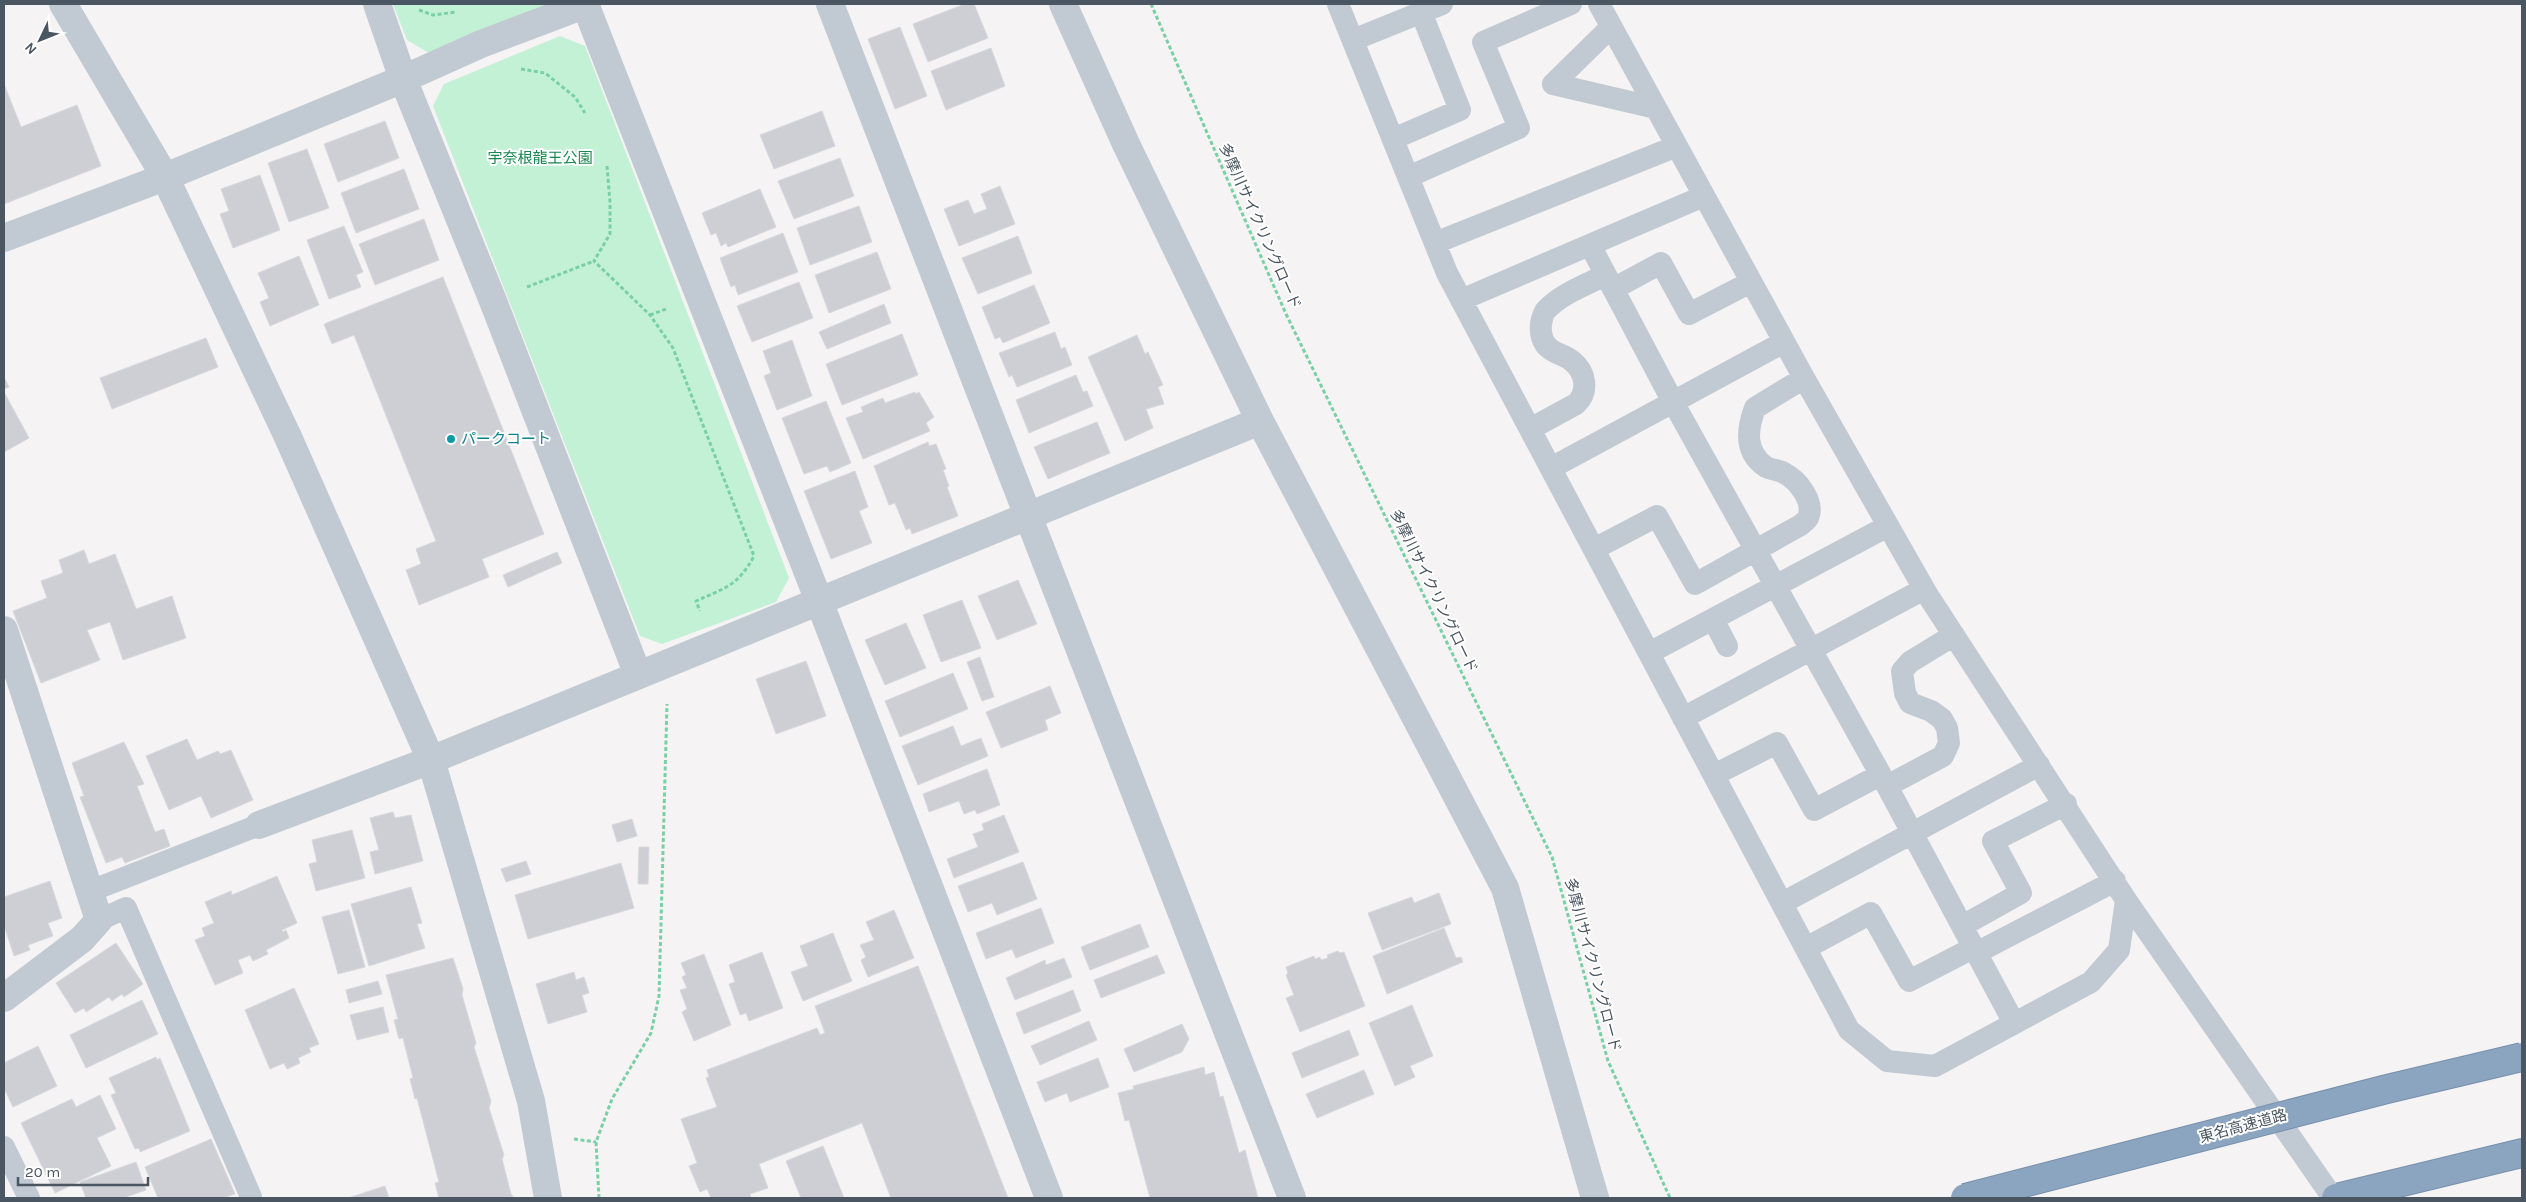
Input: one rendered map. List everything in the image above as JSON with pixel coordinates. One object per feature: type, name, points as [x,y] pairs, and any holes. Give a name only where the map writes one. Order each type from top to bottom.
[{"type":"highway","name":"東名高速道路","points":[[1965,1198],[2387,1089],[2522,1057]]},
{"type":"highway","points":[[2334,1198],[2522,1153]]},
{"type":"street","points":[[63,4],[165,177],[288,436],[431,760],[531,1101],[548,1198]]},
{"type":"street","points":[[377,4],[403,79],[493,301],[638,675]]},
{"type":"street","points":[[4,238],[165,177],[403,79],[481,44],[586,4],[1049,1198]]},
{"type":"street","points":[[830,4],[1292,1198]]},
{"type":"street","points":[[1063,4],[1126,144],[1260,422],[1505,888],[1595,1198]]},
{"type":"street","points":[[259,825],[431,760],[1260,422]]},
{"type":"street","points":[[4,630],[88,892],[99,920],[82,939],[4,998]]},
{"type":"lane","points":[[1338,4],[1435,243],[1461,300],[1849,1030],[1887,1061],[1936,1066],[2091,982],[2119,950],[2126,900]]},
{"type":"lane","points":[[1353,40],[1442,4]]},
{"type":"lane","points":[[1408,176],[1519,128],[1483,42],[1571,4]]},
{"type":"lane","points":[[1598,4],[1804,378],[1924,590],[2066,804],[2126,900],[2334,1198]]},
{"type":"lane","points":[[1393,139],[1460,110],[1421,12]]},
{"type":"lane","points":[[1611,27],[1554,84],[1656,108]]},
{"type":"lane","points":[[1435,243],[1677,146]]},
{"type":"lane","points":[[1461,300],[1704,196]]},
{"type":"lane","points":[[1590,245],[1673,402],[1883,780],[2014,1023]]},
{"type":"lane","points":[[1530,429],[1576,404],[1582,398],[1585,387],[1584,380],[1577,366],[1572,361],[1549,349],[1543,341],[1540,327],[1544,312],[1556,300],[1661,263],[1689,314],[1751,282]]},
{"type":"lane","points":[[1551,468],[1784,342]]},
{"type":"lane","points":[[1594,550],[1657,516],[1695,584],[1800,526],[1808,518],[1810,505],[1797,482],[1785,473],[1767,468],[1756,457],[1749,441],[1748,428],[1755,408],[1804,378]]},
{"type":"lane","points":[[1649,653],[1888,526]]},
{"type":"lane","points":[[1683,718],[1924,590]]},
{"type":"lane","points":[[1713,620],[1727,646]]},
{"type":"lane","points":[[1714,775],[1777,743],[1814,810],[1943,756],[1949,742],[1947,728],[1942,719],[1931,711],[1910,703],[1905,693],[1902,670],[1910,662],[1954,635]]},
{"type":"lane","points":[[1782,903],[2039,765]]},
{"type":"lane","points":[[1962,926],[2021,893],[1993,841],[2066,804]]},
{"type":"lane","points":[[88,892],[259,825]]},
{"type":"lane","points":[[1806,948],[1871,913],[1909,981],[2115,881]]},
{"type":"lane","points":[[99,920],[126,908],[251,1196]]},
{"type":"lane","points":[[4,1147],[28,1198]]},
{"type":"path","name":"多摩川サイクリングロード","points":[[1151,4],[1286,314],[1552,857],[1608,1062],[1670,1198]]},
{"type":"path","points":[[415,9],[433,15],[464,11]]},
{"type":"path","points":[[516,69],[544,73],[575,97],[586,114]]},
{"type":"path","points":[[493,301],[594,261],[610,234],[610,202],[604,157]]},
{"type":"path","points":[[594,261],[650,315],[673,348],[754,556],[745,573],[731,586],[696,601],[714,644]]},
{"type":"path","points":[[599,1198],[596,1142],[612,1099],[651,1033],[659,996],[668,663]]},
{"type":"green space","points":[[393,4],[547,4],[429,53],[407,40]]},
{"type":"green space","name":"宇奈根龍王公園","points":[[560,36],[585,46],[789,578],[776,602],[662,644],[640,636],[433,106],[444,84]]},
{"type":"building","points":[[965,4],[974,4],[988,38],[928,62],[913,24]]},
{"type":"building","points":[[900,27],[927,96],[895,109],[868,39]]},
{"type":"building","points":[[991,48],[1005,86],[946,110],[931,71]]},
{"type":"building","points":[[4,84],[21,127],[77,105],[101,166],[4,204]]},
{"type":"building","points":[[822,111],[835,146],[774,169],[760,135]]},
{"type":"building","points":[[385,121],[399,158],[338,182],[324,144]]},
{"type":"building","points":[[307,149],[329,208],[289,222],[268,163]]},
{"type":"building","points":[[840,158],[854,196],[794,219],[778,181]]},
{"type":"building","points":[[404,169],[419,209],[356,233],[341,193]]},
{"type":"building","points":[[260,175],[280,230],[233,248],[220,214],[229,211],[221,189]]},
{"type":"building","points":[[1000,186],[1015,224],[959,246],[944,209],[968,200],[974,214],[987,209],[981,194]]},
{"type":"building","points":[[760,189],[776,227],[728,247],[726,243],[721,246],[716,233],[711,235],[702,213]]},
{"type":"building","points":[[859,206],[872,242],[810,265],[797,228]]},
{"type":"building","points":[[424,219],[439,260],[375,285],[359,244]]},
{"type":"building","points":[[344,226],[363,272],[356,275],[361,287],[329,299],[307,240]]},
{"type":"building","points":[[783,233],[798,272],[738,295],[735,285],[731,287],[720,258]]},
{"type":"building","points":[[1018,236],[1032,273],[978,294],[962,258]]},
{"type":"building","points":[[877,252],[891,289],[829,313],[815,275]]},
{"type":"building","points":[[299,256],[319,305],[270,326],[260,302],[269,298],[258,273]]},
{"type":"building","name":"パークコート","points":[[443,277],[544,534],[482,559],[489,577],[419,605],[406,570],[421,564],[416,549],[436,541],[354,335],[332,344],[324,324]]},
{"type":"building","points":[[799,282],[813,318],[752,342],[737,306]]},
{"type":"building","points":[[1034,285],[1050,323],[1003,343],[1000,337],[995,339],[982,307]]},
{"type":"building","points":[[884,304],[891,323],[827,349],[819,332]]},
{"type":"building","points":[[1055,332],[1061,349],[1065,347],[1072,365],[1017,387],[1012,375],[1009,377],[999,353]]},
{"type":"building","points":[[902,334],[918,375],[842,405],[826,364]]},
{"type":"building","points":[[1137,335],[1145,354],[1148,352],[1163,385],[1158,387],[1164,404],[1146,409],[1153,428],[1125,441],[1088,357]]},
{"type":"building","points":[[206,338],[218,367],[112,409],[100,378]]},
{"type":"building","points":[[792,340],[812,396],[777,410],[764,376],[771,373],[763,351]]},
{"type":"building","points":[[1076,375],[1083,392],[1087,391],[1093,406],[1029,433],[1016,400]]},
{"type":"building","points":[[4,377],[9,387],[4,389]]},
{"type":"building","points":[[4,392],[29,438],[4,452]]},
{"type":"building","points":[[915,392],[916,394],[919,392],[934,417],[926,423],[930,431],[863,459],[846,418],[863,412],[861,407],[883,398],[885,403]]},
{"type":"building","points":[[826,401],[851,463],[830,472],[827,466],[804,474],[782,418]]},
{"type":"building","points":[[1097,422],[1110,453],[1048,479],[1034,447]]},
{"type":"building","points":[[928,442],[929,446],[936,444],[946,469],[943,470],[949,486],[947,487],[958,516],[912,534],[910,528],[906,530],[895,503],[889,505],[874,466]]},
{"type":"building","points":[[855,471],[868,507],[859,511],[872,543],[831,559],[804,491]]},
{"type":"building","points":[[84,550],[89,564],[115,554],[136,609],[172,596],[186,638],[123,660],[110,622],[87,630],[100,660],[41,683],[13,611],[47,598],[41,581],[63,573],[59,560]]},
{"type":"building","points":[[557,552],[562,563],[508,587],[503,575]]},
{"type":"building","points":[[1018,580],[1037,624],[997,640],[978,596]]},
{"type":"building","points":[[962,600],[981,648],[941,662],[923,615]]},
{"type":"building","points":[[906,623],[926,668],[885,685],[865,640]]},
{"type":"building","points":[[980,657],[994,697],[982,701],[967,662]]},
{"type":"building","points":[[806,661],[826,716],[776,734],[756,679]]},
{"type":"building","points":[[953,673],[968,709],[900,737],[885,701]]},
{"type":"building","points":[[1050,686],[1061,713],[1045,720],[1048,730],[1001,748],[986,712]]},
{"type":"building","points":[[953,726],[961,746],[981,738],[988,756],[918,785],[902,746]]},
{"type":"building","points":[[187,739],[197,760],[218,751],[220,754],[231,750],[253,800],[211,818],[201,796],[169,810],[146,756]]},
{"type":"building","points":[[124,742],[144,784],[137,786],[155,832],[164,829],[170,846],[125,863],[122,857],[106,863],[80,797],[84,796],[72,763]]},
{"type":"building","points":[[987,769],[1000,805],[977,814],[975,810],[964,814],[959,801],[929,812],[923,794]]},
{"type":"building","points":[[393,812],[395,818],[411,815],[423,861],[375,874],[370,852],[379,850],[370,818]]},
{"type":"building","points":[[1004,815],[1019,852],[954,878],[947,859],[978,847],[973,834],[984,830],[982,824]]},
{"type":"building","points":[[632,819],[637,836],[617,842],[612,825]]},
{"type":"building","points":[[352,830],[365,878],[316,891],[309,864],[317,862],[312,840]]},
{"type":"building","points":[[639,847],[649,847],[648,884],[638,884]]},
{"type":"building","points":[[526,861],[531,874],[506,882],[501,869]]},
{"type":"building","points":[[1023,862],[1037,899],[997,915],[992,903],[968,912],[958,886]]},
{"type":"building","points":[[621,863],[634,908],[528,939],[515,895]]},
{"type":"building","points":[[277,876],[297,923],[282,930],[283,932],[286,930],[289,938],[266,950],[268,954],[253,961],[250,955],[238,960],[243,973],[215,985],[195,940],[205,936],[202,928],[214,923],[205,902],[231,891],[232,895]]},
{"type":"building","points":[[50,881],[62,918],[48,923],[53,936],[28,945],[30,950],[14,956],[4,925],[4,897]]},
{"type":"building","points":[[411,887],[422,923],[417,924],[425,948],[369,966],[351,904]]},
{"type":"building","points":[[1439,893],[1451,924],[1382,950],[1368,913],[1412,897],[1414,903]]},
{"type":"building","points":[[1041,908],[1054,943],[1016,958],[1012,949],[986,959],[976,933]]},
{"type":"building","points":[[349,910],[365,967],[338,974],[322,917]]},
{"type":"building","points":[[894,910],[914,958],[868,977],[861,960],[866,957],[860,945],[874,940],[866,922]]},
{"type":"building","points":[[1140,924],[1149,947],[1090,970],[1081,947]]},
{"type":"building","points":[[1444,928],[1456,958],[1461,957],[1463,962],[1387,994],[1373,956]]},
{"type":"building","points":[[833,933],[852,981],[803,1001],[791,972],[808,966],[800,946]]},
{"type":"building","points":[[116,943],[143,984],[124,997],[122,994],[112,1001],[109,997],[86,1012],[84,1008],[75,1013],[56,983]]},
{"type":"building","points":[[1338,951],[1340,953],[1344,952],[1365,1006],[1300,1032],[1286,998],[1294,995],[1286,975],[1288,973],[1286,967],[1314,956],[1315,959],[1320,957],[1321,960],[1328,958],[1327,955]]},
{"type":"building","points":[[762,952],[783,1008],[749,1021],[746,1013],[740,1015],[729,984],[735,982],[729,965]]},
{"type":"building","points":[[704,954],[731,1025],[694,1041],[682,1012],[687,1009],[680,990],[687,988],[682,977],[686,975],[681,963]]},
{"type":"building","points":[[1157,955],[1165,973],[1101,998],[1094,980]]},
{"type":"building","points":[[453,958],[463,989],[462,995],[476,1043],[474,1047],[491,1101],[489,1108],[504,1155],[502,1159],[511,1194],[514,1198],[439,1198],[435,1183],[439,1182],[417,1098],[415,1099],[410,1079],[413,1078],[403,1038],[399,1039],[394,1020],[398,1019],[386,975]]},
{"type":"building","points":[[1064,958],[1072,977],[1015,1000],[1006,978],[1045,960],[1046,965]]},
{"type":"building","points":[[918,966],[1008,1198],[891,1198],[862,1123],[759,1164],[768,1188],[750,1194],[751,1198],[711,1198],[707,1189],[700,1192],[689,1166],[697,1163],[681,1119],[717,1107],[706,1078],[709,1077],[707,1070],[817,1028],[820,1035],[825,1033],[815,1006]]},
{"type":"building","points":[[574,972],[576,980],[584,977],[589,993],[582,995],[587,1012],[548,1024],[536,984]]},
{"type":"building","points":[[378,981],[382,994],[349,1003],[346,990]]},
{"type":"building","points":[[294,988],[319,1044],[309,1048],[311,1052],[298,1058],[300,1063],[287,1069],[284,1063],[270,1069],[245,1010]]},
{"type":"building","points":[[1073,990],[1081,1011],[1024,1034],[1016,1013]]},
{"type":"building","points":[[142,1000],[158,1034],[86,1068],[70,1035]]},
{"type":"building","points":[[1412,1005],[1433,1056],[1410,1066],[1415,1077],[1395,1086],[1369,1023]]},
{"type":"building","points":[[383,1007],[389,1032],[357,1040],[350,1015]]},
{"type":"building","points":[[1089,1021],[1097,1040],[1040,1065],[1031,1046]]},
{"type":"building","points":[[1182,1024],[1189,1039],[1182,1052],[1134,1072],[1124,1049]]},
{"type":"building","points":[[1349,1030],[1359,1055],[1302,1078],[1292,1053]]},
{"type":"building","points":[[38,1046],[57,1086],[13,1107],[4,1088],[4,1063]]},
{"type":"building","points":[[156,1057],[157,1060],[160,1058],[190,1131],[140,1152],[139,1148],[135,1149],[111,1095],[116,1093],[109,1078]]},
{"type":"building","points":[[1098,1058],[1109,1087],[1070,1102],[1067,1093],[1045,1102],[1037,1082]]},
{"type":"building","points":[[1204,1067],[1205,1075],[1214,1072],[1220,1097],[1223,1096],[1239,1153],[1245,1150],[1258,1198],[1150,1198],[1129,1120],[1125,1121],[1118,1093],[1134,1089],[1133,1086]]},
{"type":"building","points":[[1364,1070],[1374,1094],[1317,1118],[1306,1094]]},
{"type":"building","points":[[100,1095],[116,1129],[97,1138],[111,1166],[55,1193],[21,1123],[72,1099],[76,1107]]},
{"type":"building","points":[[211,1139],[235,1194],[223,1198],[158,1198],[145,1167]]},
{"type":"building","points":[[823,1146],[844,1198],[801,1198],[786,1161]]},
{"type":"building","points":[[136,1162],[146,1190],[123,1198],[86,1198],[80,1182]]},
{"type":"building","points":[[385,1186],[389,1198],[348,1198]]},
{"type":"place","name":"パークコート","points":[[451,439]]}]
